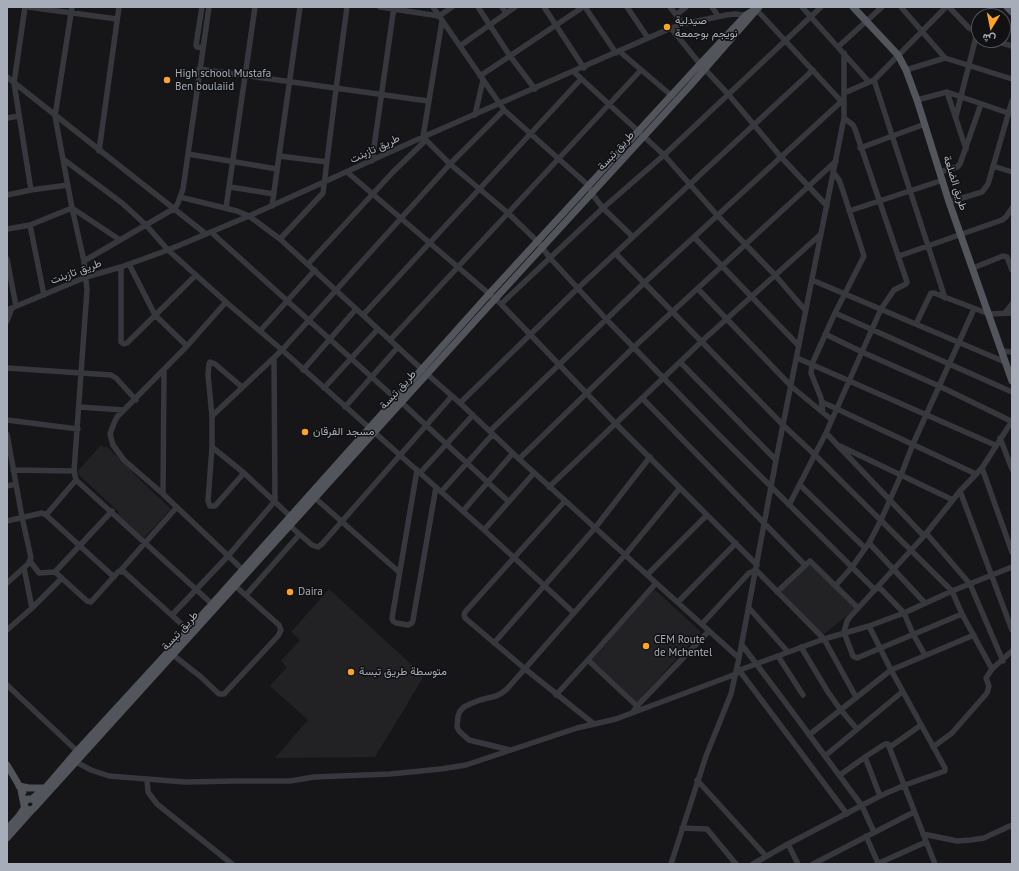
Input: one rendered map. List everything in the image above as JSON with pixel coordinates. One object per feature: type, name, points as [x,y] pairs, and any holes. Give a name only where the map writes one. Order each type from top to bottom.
[{"type":"main road","name":"طريق الضلعة","points":[[853,7],[898,55],[906,70],[925,124],[949,202],[1012,381]]},
{"type":"main road","points":[[1007,7],[1012,12]]},
{"type":"main road","name":"طريق تبسة","points":[[540,245],[589,186],[642,133],[757,8]]},
{"type":"main road","name":"طريق تبسة","points":[[7,838],[30,804],[76,762],[90,742],[188,630],[212,604],[234,584],[242,570],[290,516],[399,401],[540,245],[592,194],[672,96],[703,67]]},
{"type":"main road","name":"طريق تبسة","points":[[117,712],[173,655],[234,584],[290,526],[371,430]]},
{"type":"main road","name":"طريق تبسة","points":[[7,829],[77,751],[90,742]]},
{"type":"main road","points":[[7,765],[30,804]]},
{"type":"main road","points":[[20,788],[45,788]]},
{"type":"street","points":[[25,7],[14,83],[31,190]]},
{"type":"street","points":[[28,7],[71,10],[117,19]]},
{"type":"street","points":[[99,151],[119,7]]},
{"type":"street","points":[[202,7],[196,45],[197,47],[202,48]]},
{"type":"street","points":[[84,261],[175,208],[180,197],[188,154],[209,7]]},
{"type":"street","points":[[226,208],[256,7]]},
{"type":"street","points":[[272,206],[300,7]]},
{"type":"street","points":[[280,239],[323,192],[347,7]]},
{"type":"street","points":[[380,7],[394,8],[440,18]]},
{"type":"street","points":[[433,7],[504,110],[589,186],[592,194],[603,208],[634,237]]},
{"type":"street","points":[[308,264],[424,138],[440,18],[452,7]]},
{"type":"street","points":[[478,7],[510,56],[534,89]]},
{"type":"street","points":[[502,7],[506,13]]},
{"type":"street","points":[[460,46],[515,7]]},
{"type":"street","points":[[544,7],[584,68]]},
{"type":"street","points":[[475,115],[482,78],[510,56],[584,7],[618,52],[672,96]]},
{"type":"street","points":[[627,7],[648,38]]},
{"type":"street","points":[[670,7],[683,24]]},
{"type":"street","points":[[676,15],[686,7]]},
{"type":"street","points":[[712,7],[718,16]]},
{"type":"street","points":[[802,7],[872,81],[911,191],[945,298]]},
{"type":"street","points":[[501,304],[603,208],[664,155],[821,7]]},
{"type":"street","points":[[839,46],[882,7]]},
{"type":"street","points":[[901,7],[945,58],[1012,78]]},
{"type":"street","points":[[441,492],[468,463],[492,432],[558,364],[781,157],[843,97],[872,81],[948,7],[971,29]]},
{"type":"street","points":[[372,161],[394,8]]},
{"type":"street","points":[[757,8],[813,70],[843,97]]},
{"type":"street","points":[[71,10],[55,116],[86,277],[87,299],[74,471],[76,480],[112,511],[212,604]]},
{"type":"street","name":"طريق تازبنت","points":[[12,308],[86,277],[121,267],[209,233],[584,68],[671,28],[718,16],[736,14],[749,16]]},
{"type":"street","points":[[671,28],[781,157],[827,206]]},
{"type":"street","points":[[956,116],[973,48]]},
{"type":"street","points":[[671,864],[698,780],[728,702],[737,672],[776,460],[792,387],[805,310],[844,118],[844,53]]},
{"type":"street","points":[[906,70],[945,58]]},
{"type":"street","points":[[199,69],[428,101]]},
{"type":"street","points":[[390,340],[640,70]]},
{"type":"street","points":[[460,403],[578,288],[813,70]]},
{"type":"street","points":[[574,72],[642,133],[664,155],[717,215],[775,275],[805,310]]},
{"type":"street","points":[[7,78],[99,151],[209,233],[287,300],[508,501]]},
{"type":"street","points":[[363,315],[581,79]]},
{"type":"street","points":[[947,92],[966,149]]},
{"type":"street","points":[[917,100],[947,92],[1008,114]]},
{"type":"street","points":[[949,202],[982,192],[988,184],[1012,101]]},
{"type":"street","points":[[940,172],[959,166],[981,104]]},
{"type":"street","points":[[212,416],[282,350],[450,164],[504,110]]},
{"type":"street","points":[[7,118],[19,116]]},
{"type":"street","points":[[789,504],[826,433],[881,309],[894,290],[908,282],[853,125],[844,118]]},
{"type":"street","points":[[860,148],[925,124]]},
{"type":"street","points":[[424,138],[450,164],[508,214],[540,245],[606,319],[771,488],[852,567],[904,613],[913,634],[925,655]]},
{"type":"street","points":[[188,154],[277,169]]},
{"type":"street","points":[[279,156],[327,162]]},
{"type":"street","points":[[63,159],[122,203],[146,225],[168,250],[419,471],[515,557],[574,613]]},
{"type":"street","points":[[519,459],[634,347],[836,161]]},
{"type":"street","points":[[993,166],[1012,172]]},
{"type":"street","points":[[347,172],[501,304],[615,423],[736,543],[777,592],[824,639],[856,696]]},
{"type":"street","points":[[823,413],[822,402],[811,373],[812,364],[835,313],[864,256],[839,180],[833,172]]},
{"type":"street","points":[[849,211],[943,180]]},
{"type":"street","points":[[7,195],[68,185]]},
{"type":"street","points":[[230,187],[274,194]]},
{"type":"street","points":[[180,197],[226,208],[249,216],[280,239],[492,432],[534,473],[739,658]]},
{"type":"street","points":[[7,230],[30,225],[72,208]]},
{"type":"street","points":[[72,208],[120,240]]},
{"type":"street","points":[[899,256],[1002,220],[1012,208]]},
{"type":"street","points":[[30,225],[44,295]]},
{"type":"street","points":[[549,486],[700,342],[821,234]]},
{"type":"street","points":[[694,237],[799,346]]},
{"type":"street","points":[[616,254],[700,342],[952,591],[962,614],[992,669]]},
{"type":"street","points":[[973,268],[1003,256],[1007,257],[1012,270]]},
{"type":"street","points":[[7,259],[12,308],[7,321]]},
{"type":"street","points":[[129,264],[155,315],[187,346]]},
{"type":"street","points":[[121,267],[122,343],[127,343],[196,275]]},
{"type":"street","points":[[260,331],[315,270]]},
{"type":"street","points":[[812,280],[1005,362]]},
{"type":"street","points":[[698,289],[792,387],[832,420]]},
{"type":"street","points":[[916,324],[931,293],[989,314],[1012,313]]},
{"type":"street","points":[[226,302],[187,346],[136,400],[124,410],[114,423],[110,434],[113,445],[124,460],[163,494],[242,570]]},
{"type":"street","points":[[1005,313],[1012,304]]},
{"type":"street","points":[[303,370],[356,309]]},
{"type":"street","points":[[836,585],[866,548],[890,502],[913,444],[974,309]]},
{"type":"street","points":[[835,313],[1012,392]]},
{"type":"street","points":[[324,388],[378,329]]},
{"type":"street","points":[[825,334],[1012,421],[995,445],[982,468],[960,491],[925,535],[847,621],[844,632],[855,658],[962,614]]},
{"type":"street","points":[[345,407],[398,347]]},
{"type":"street","points":[[1002,351],[1012,352]]},
{"type":"street","points":[[172,616],[228,556],[275,501],[274,358]]},
{"type":"street","points":[[797,358],[995,445]]},
{"type":"street","points":[[242,387],[215,364],[210,362],[208,368],[212,416],[212,447],[208,501],[210,506],[215,506],[244,473]]},
{"type":"street","points":[[680,362],[776,460]]},
{"type":"street","points":[[7,368],[106,374],[113,376],[136,400]]},
{"type":"street","points":[[163,494],[164,370]]},
{"type":"street","points":[[290,526],[312,545],[318,546],[322,544],[401,456],[452,396]]},
{"type":"street","points":[[642,398],[805,565]]},
{"type":"street","points":[[822,402],[976,474]]},
{"type":"street","points":[[80,407],[124,410]]},
{"type":"street","points":[[436,487],[414,620],[412,623],[408,624],[396,623],[392,618],[399,572],[419,471],[473,415]]},
{"type":"street","points":[[7,420],[78,429]]},
{"type":"street","points":[[826,433],[890,502],[925,535],[970,584],[1003,661]]},
{"type":"street","points":[[7,434],[9,452],[14,470],[31,558],[24,568],[7,583]]},
{"type":"street","points":[[1000,438],[1012,470]]},
{"type":"street","points":[[835,444],[953,500]]},
{"type":"street","points":[[212,447],[244,473],[290,516]]},
{"type":"street","points":[[463,511],[513,453]]},
{"type":"street","points":[[494,643],[595,528],[650,457]]},
{"type":"street","points":[[982,468],[1012,552]]},
{"type":"street","points":[[14,470],[74,471]]},
{"type":"street","points":[[484,530],[534,473]]},
{"type":"street","points":[[46,514],[76,480]]},
{"type":"street","points":[[7,486],[16,484]]},
{"type":"street","points":[[800,485],[866,548]]},
{"type":"street","points":[[511,750],[469,740],[459,731],[457,727],[458,716],[464,707],[502,693],[625,555],[680,488]]},
{"type":"street","points":[[960,491],[1012,630]]},
{"type":"street","points":[[315,498],[399,572]]},
{"type":"street","points":[[565,501],[465,612],[464,615],[465,618],[556,695],[594,724]]},
{"type":"street","points":[[30,561],[38,572],[55,572],[87,601],[91,602],[177,508]]},
{"type":"street","points":[[55,572],[112,511]]},
{"type":"street","points":[[7,520],[42,513],[46,514],[114,577]]},
{"type":"street","points":[[647,575],[708,515]]},
{"type":"street","points":[[246,595],[299,535]]},
{"type":"street","points":[[678,602],[736,543]]},
{"type":"street","points":[[869,543],[925,603]]},
{"type":"street","points":[[777,592],[810,561],[858,608]]},
{"type":"street","points":[[702,624],[749,573],[757,567]]},
{"type":"street","points":[[76,762],[100,774],[147,780],[184,782],[244,780],[290,781],[314,777],[425,771],[466,765],[577,728],[616,719],[737,672],[756,663],[844,632],[869,626],[904,613],[952,591],[1012,567]]},
{"type":"street","points":[[24,568],[32,608]]},
{"type":"street","points":[[120,571],[126,573],[188,630]]},
{"type":"street","points":[[7,630],[62,578]]},
{"type":"street","points":[[556,695],[656,583]]},
{"type":"street","points":[[173,655],[201,677],[219,694],[224,694],[227,693],[278,636],[281,630],[278,623],[234,584]]},
{"type":"street","points":[[749,608],[788,652]]},
{"type":"street","points":[[753,864],[880,796],[905,785],[945,771],[945,768],[902,692],[869,626]]},
{"type":"street","points":[[633,712],[709,631]]},
{"type":"street","points":[[809,735],[856,696],[891,670],[974,635]]},
{"type":"street","points":[[742,645],[862,806],[874,832]]},
{"type":"street","points":[[801,647],[840,709],[857,729]]},
{"type":"street","points":[[933,747],[952,733],[987,693],[989,686],[986,678],[992,669],[1003,661],[1012,651]]},
{"type":"street","points":[[778,656],[803,695]]},
{"type":"street","points":[[588,660],[637,706]]},
{"type":"street","points":[[737,672],[846,814]]},
{"type":"street","points":[[7,684],[77,751]]},
{"type":"street","points":[[825,756],[902,692]]},
{"type":"street","points":[[890,747],[921,725]]},
{"type":"street","points":[[840,775],[885,744],[888,744],[935,864]]},
{"type":"street","points":[[865,757],[880,796]]},
{"type":"street","points":[[147,780],[148,792],[157,804],[232,864]]},
{"type":"street","points":[[698,780],[766,856]]},
{"type":"street","points":[[813,864],[914,812]]},
{"type":"street","points":[[923,834],[957,840],[971,840],[984,838],[1012,825]]},
{"type":"street","points":[[682,828],[705,828],[709,830],[736,864]]},
{"type":"street","points":[[866,836],[878,864],[926,842]]},
{"type":"street","points":[[788,844],[798,864]]},
{"type":"shaded area","points":[[101,445],[104,448],[106,446],[171,509],[144,538],[118,515],[119,512],[77,472]]},
{"type":"shaded area","points":[[810,564],[855,609],[823,635],[781,591]]},
{"type":"shaded area","name":"متوسطة طريق تبسة","points":[[329,589],[424,676],[375,757],[275,758],[308,720],[270,686],[287,667],[281,661],[300,640],[291,632]]},
{"type":"shaded area","name":"CEM Route de Mchentel","points":[[654,589],[701,632],[637,702],[592,660]]},
{"type":"place","name":"صيدلية نويجم بوجمعة","points":[[667,27]]},
{"type":"place","name":"High school Mustafa Ben boulaiid","points":[[167,80]]},
{"type":"place","name":"مسجد الفرقان","points":[[305,432]]},
{"type":"place","name":"Daira","points":[[290,592]]},
{"type":"place","name":"CEM Route de Mchentel","points":[[646,646]]},
{"type":"place","name":"متوسطة طريق تبسة","points":[[351,672]]}]
